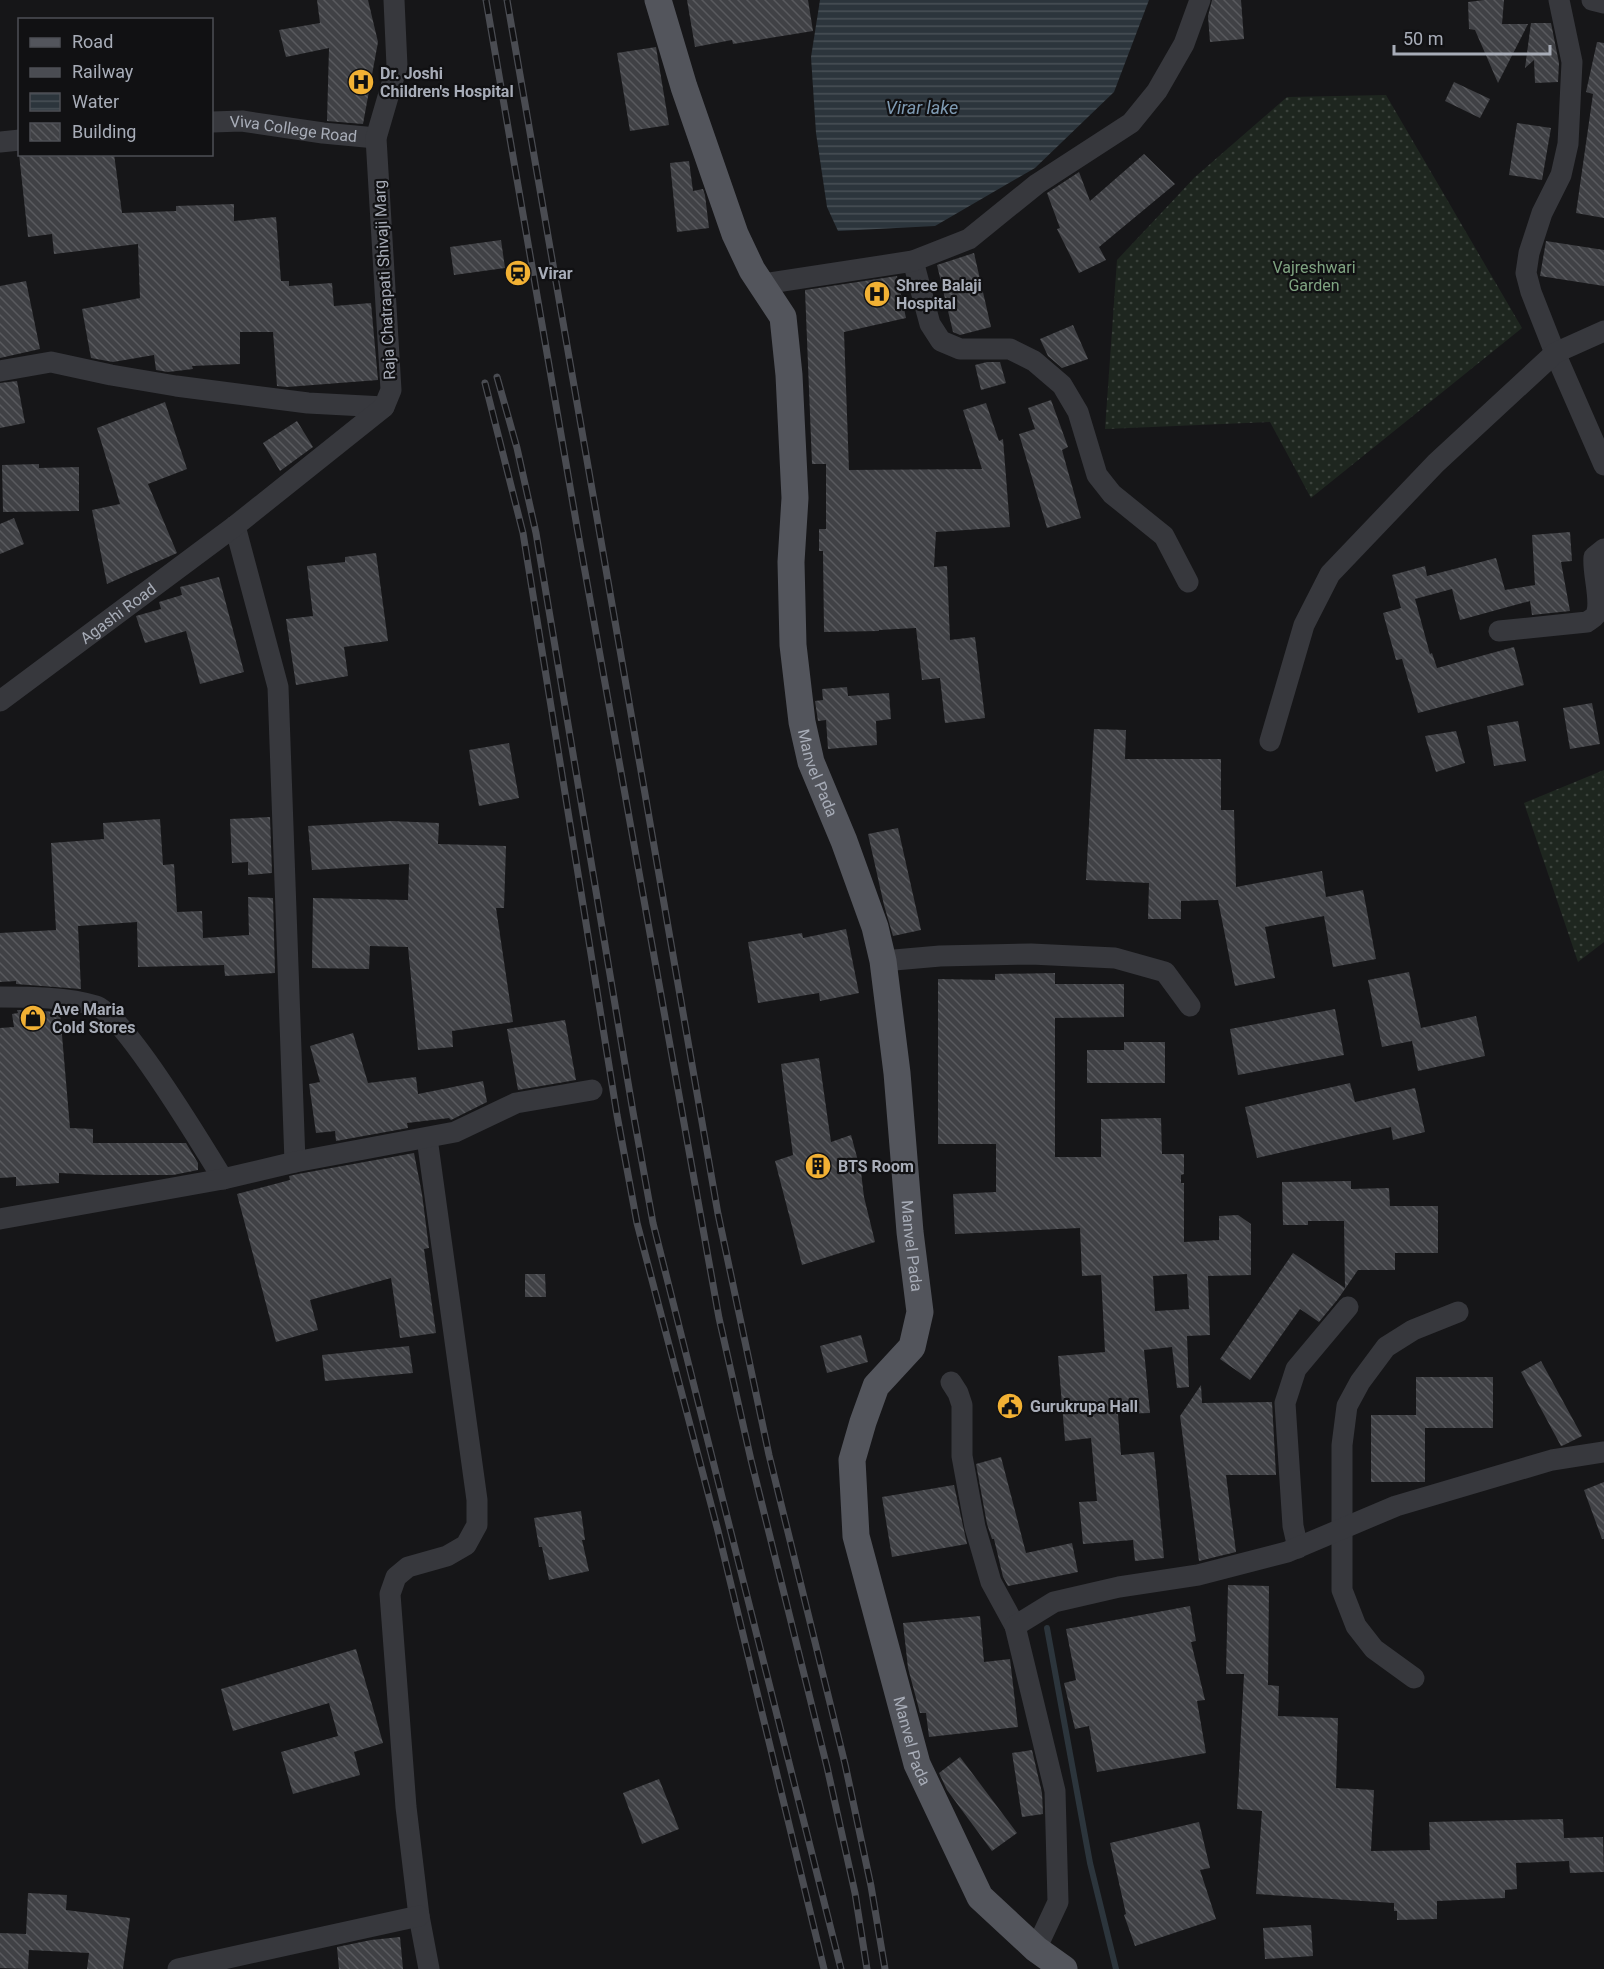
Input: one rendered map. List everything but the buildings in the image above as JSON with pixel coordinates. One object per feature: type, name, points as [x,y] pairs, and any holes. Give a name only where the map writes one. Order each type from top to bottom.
[{"type":"main road","points":[[658,0],[684,87],[735,234],[752,270],[762,284]]},
{"type":"main road","name":"Manvel Pada","points":[[762,284],[783,317],[789,375],[795,498],[791,562],[793,645],[802,722],[811,762],[844,841],[875,927],[883,961],[897,1073],[909,1222],[920,1312],[912,1347],[876,1386],[852,1460],[856,1536],[917,1764],[980,1897],[1036,1948],[1064,1969]]},
{"type":"street","name":"Raja Chatrapati Shivaji Marg","points":[[384,407],[391,390],[376,138],[397,66],[394,0]]},
{"type":"street","points":[[762,284],[913,261],[969,239],[1037,184],[1131,123],[1157,91],[1184,44],[1200,0]]},
{"type":"street","points":[[1559,0],[1572,62],[1568,144],[1561,175],[1542,213],[1529,253],[1527,273],[1531,292],[1604,465]]},
{"type":"street","points":[[1592,0],[1604,3]]},
{"type":"street","name":"Viva College Road","points":[[213,122],[242,121],[376,138]]},
{"type":"street","points":[[0,142],[18,140]]},
{"type":"street","points":[[913,261],[930,324],[940,340],[960,349],[1010,349],[1035,361],[1062,385],[1078,412],[1096,475],[1112,494],[1164,536],[1188,582]]},
{"type":"street","points":[[1270,741],[1304,625],[1330,574],[1436,463],[1559,361],[1604,331]]},
{"type":"street","points":[[0,371],[51,362],[176,386],[308,403],[384,407]]},
{"type":"street","points":[[295,1162],[278,687],[235,526],[384,407]]},
{"type":"street","name":"Agashi Road","points":[[0,701],[235,526]]},
{"type":"street","points":[[1499,631],[1587,622],[1595,616],[1598,603],[1593,568],[1594,557],[1604,549]]},
{"type":"street","points":[[883,961],[940,956],[1031,954],[1115,958],[1165,972],[1190,1006]]},
{"type":"street","points":[[0,997],[39,997],[98,1006],[128,1035],[200,1140],[223,1179]]},
{"type":"street","points":[[0,1219],[223,1179],[295,1162],[455,1132],[516,1103],[592,1090]]},
{"type":"street","points":[[427,1138],[477,1500],[477,1525],[466,1545],[447,1556],[408,1567],[396,1577],[390,1594],[405,1795],[419,1916],[429,1969]]},
{"type":"street","points":[[1298,1548],[1293,1526],[1285,1403],[1296,1369],[1348,1307]]},
{"type":"street","points":[[1414,1678],[1374,1649],[1356,1626],[1342,1590],[1342,1445],[1347,1406],[1360,1382],[1386,1347],[1413,1330],[1458,1312]]},
{"type":"street","points":[[951,1382],[962,1405],[962,1456],[975,1527],[991,1581],[1015,1626],[1055,1791],[1058,1902],[1036,1948]]},
{"type":"street","points":[[1015,1626],[1054,1602],[1119,1587],[1198,1575],[1298,1548],[1406,1503],[1552,1460],[1604,1452]]},
{"type":"street","points":[[178,1969],[419,1916]]},
{"type":"green space","name":"Vajreshwari Garden","points":[[1386,95],[1522,328],[1311,498],[1270,422],[1105,429],[1117,260],[1195,177],[1287,97]]},
{"type":"green space","points":[[1604,770],[1604,942],[1578,962],[1524,803]]},
{"type":"water","name":"Virar lake","points":[[820,0],[1149,0],[1114,92],[1035,168],[935,226],[838,231],[827,207],[816,133],[811,57]]},
{"type":"waterway","points":[[1047,1628],[1090,1863],[1116,1969]]},
{"type":"railway","points":[[486,0],[577,527],[719,1318],[751,1460],[827,1767],[855,1893],[867,1969]]},
{"type":"railway","points":[[507,0],[718,1214],[769,1455],[845,1764],[871,1886],[885,1969]]},
{"type":"railway","points":[[497,377],[517,448],[536,533],[653,1223],[841,1969]]},
{"type":"railway","points":[[485,383],[523,533],[617,1115],[637,1223],[718,1531],[824,1969]]},
{"type":"place","name":"Dr. Joshi Children's Hospital","points":[[361,82]]},
{"type":"place","name":"Virar","points":[[518,273]]},
{"type":"place","name":"Shree Balaji Hospital","points":[[877,294]]},
{"type":"place","name":"Ave Maria Cold Stores","points":[[33,1018]]},
{"type":"place","name":"BTS Room","points":[[818,1166]]},
{"type":"place","name":"Gurukrupa Hall","points":[[1010,1406]]}]
